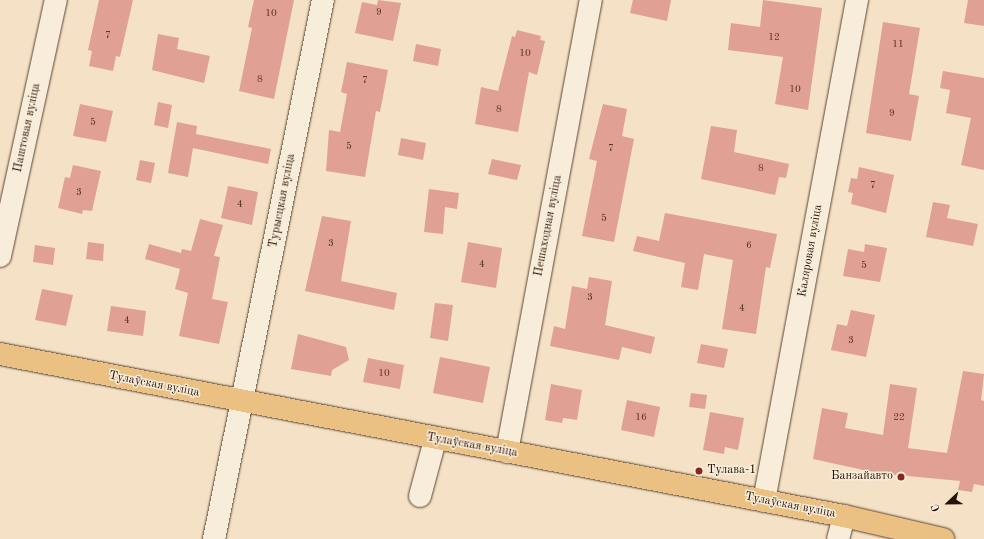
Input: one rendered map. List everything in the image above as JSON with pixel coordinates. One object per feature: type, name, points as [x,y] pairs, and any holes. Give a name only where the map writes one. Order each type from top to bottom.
[{"type":"main road","name":"Тулаўская вуліца","points":[[0,354],[436,440],[507,452],[844,516],[894,532],[943,539]]},
{"type":"street","name":"Паштовая вуліца","points":[[0,256],[56,0]]},
{"type":"street","name":"Турысцкая вуліца","points":[[214,539],[323,0]]},
{"type":"street","name":"Пешаходная вуліца","points":[[507,452],[591,0]]},
{"type":"street","name":"Каляровая вуліца","points":[[764,501],[857,0]]},
{"type":"street","points":[[420,496],[436,440]]},
{"type":"street","points":[[838,539],[844,516]]},
{"type":"building","points":[[99,0],[133,0],[120,57],[116,56],[113,71],[89,66],[92,51],[88,50]]},
{"type":"building","points":[[254,0],[294,0],[274,99],[239,91],[252,28],[248,27]]},
{"type":"building","points":[[378,0],[401,3],[393,41],[355,33],[362,2],[377,5]]},
{"type":"building","points":[[633,0],[671,0],[667,21],[630,13]]},
{"type":"building","points":[[763,0],[822,8],[808,110],[775,104],[783,57],[728,50],[731,23],[760,27]]},
{"type":"building","points":[[968,0],[984,0],[984,26],[964,23]]},
{"type":"building","points":[[883,22],[920,28],[909,94],[919,96],[911,141],[866,133]]},
{"type":"building","points":[[517,30],[541,36],[540,40],[545,41],[537,75],[529,72],[518,132],[475,124],[481,87],[498,91],[512,36],[515,37]]},
{"type":"building","points":[[158,34],[179,38],[177,49],[210,56],[204,83],[152,70]]},
{"type":"building","points":[[416,44],[441,49],[438,66],[413,61]]},
{"type":"building","points":[[347,62],[388,70],[380,112],[376,111],[365,177],[326,171],[329,130],[340,132],[347,94],[341,92]]},
{"type":"building","points":[[943,71],[984,78],[984,170],[961,165],[971,118],[946,113],[950,90],[940,88]]},
{"type":"building","points":[[158,102],[172,105],[168,128],[154,125]]},
{"type":"building","points":[[80,104],[113,111],[106,142],[73,136]]},
{"type":"building","points":[[603,104],[627,109],[622,136],[634,139],[614,242],[582,236],[597,161],[589,159]]},
{"type":"building","points":[[177,122],[197,126],[196,134],[271,149],[268,164],[193,148],[188,177],[168,173]]},
{"type":"building","points":[[711,126],[737,130],[734,152],[789,164],[786,178],[779,177],[775,195],[701,179]]},
{"type":"building","points":[[401,138],[426,143],[423,160],[398,155]]},
{"type":"building","points":[[492,159],[521,165],[517,180],[488,174]]},
{"type":"building","points":[[140,160],[155,163],[151,183],[136,180]]},
{"type":"building","points":[[73,165],[101,171],[92,211],[83,210],[82,214],[58,208],[65,177],[70,178]]},
{"type":"building","points":[[859,167],[894,175],[886,213],[851,204],[853,193],[848,192],[851,178],[857,179]]},
{"type":"building","points":[[228,186],[258,192],[252,225],[221,218]]},
{"type":"building","points":[[429,189],[459,193],[457,209],[445,207],[443,234],[424,232]]},
{"type":"building","points":[[933,202],[950,205],[947,218],[978,224],[973,246],[926,237]]},
{"type":"building","points":[[665,213],[777,234],[770,268],[766,267],[756,334],[722,329],[733,260],[704,254],[698,290],[681,287],[685,263],[633,251],[637,236],[659,241]]},
{"type":"building","points":[[322,216],[351,221],[341,281],[397,293],[394,310],[305,291]]},
{"type":"building","points":[[200,219],[223,225],[214,256],[220,257],[212,299],[228,302],[219,344],[179,336],[188,293],[175,289],[180,269],[145,259],[149,244],[181,253],[182,249],[191,251]]},
{"type":"building","points":[[88,242],[104,244],[103,261],[86,259]]},
{"type":"building","points":[[468,242],[502,248],[496,288],[461,282]]},
{"type":"building","points":[[865,244],[887,248],[880,282],[843,276],[848,249],[864,252]]},
{"type":"building","points":[[35,245],[55,248],[53,265],[33,262]]},
{"type":"building","points":[[589,277],[612,281],[605,325],[655,337],[651,354],[622,347],[619,360],[550,346],[554,326],[565,329],[572,286],[587,289]]},
{"type":"building","points":[[42,289],[73,295],[66,326],[35,320]]},
{"type":"building","points":[[435,303],[453,305],[448,341],[430,338]]},
{"type":"building","points":[[111,306],[146,311],[143,336],[107,331]]},
{"type":"building","points":[[851,310],[875,315],[866,357],[831,350],[837,324],[847,326]]},
{"type":"building","points":[[298,334],[346,347],[349,360],[332,370],[331,376],[291,369]]},
{"type":"building","points":[[701,344],[728,349],[724,368],[697,363]]},
{"type":"building","points":[[440,357],[490,367],[483,403],[433,393]]},
{"type":"building","points":[[368,358],[404,365],[400,389],[363,382]]},
{"type":"building","points":[[963,371],[984,374],[981,400],[984,401],[984,486],[974,484],[972,492],[958,490],[960,481],[877,473],[813,459],[822,408],[848,413],[845,428],[883,435],[890,384],[917,388],[908,448],[947,453]]},
{"type":"building","points":[[551,384],[582,390],[577,420],[563,418],[562,423],[545,420]]},
{"type":"building","points":[[691,393],[707,395],[705,409],[689,407]]},
{"type":"building","points":[[627,400],[660,407],[654,437],[621,430]]},
{"type":"building","points":[[710,412],[744,418],[738,450],[725,447],[724,454],[703,450]]},
{"type":"place","name":"Тулава-1","points":[[699,471]]},
{"type":"place","name":"Банзайавто","points":[[901,477]]}]
